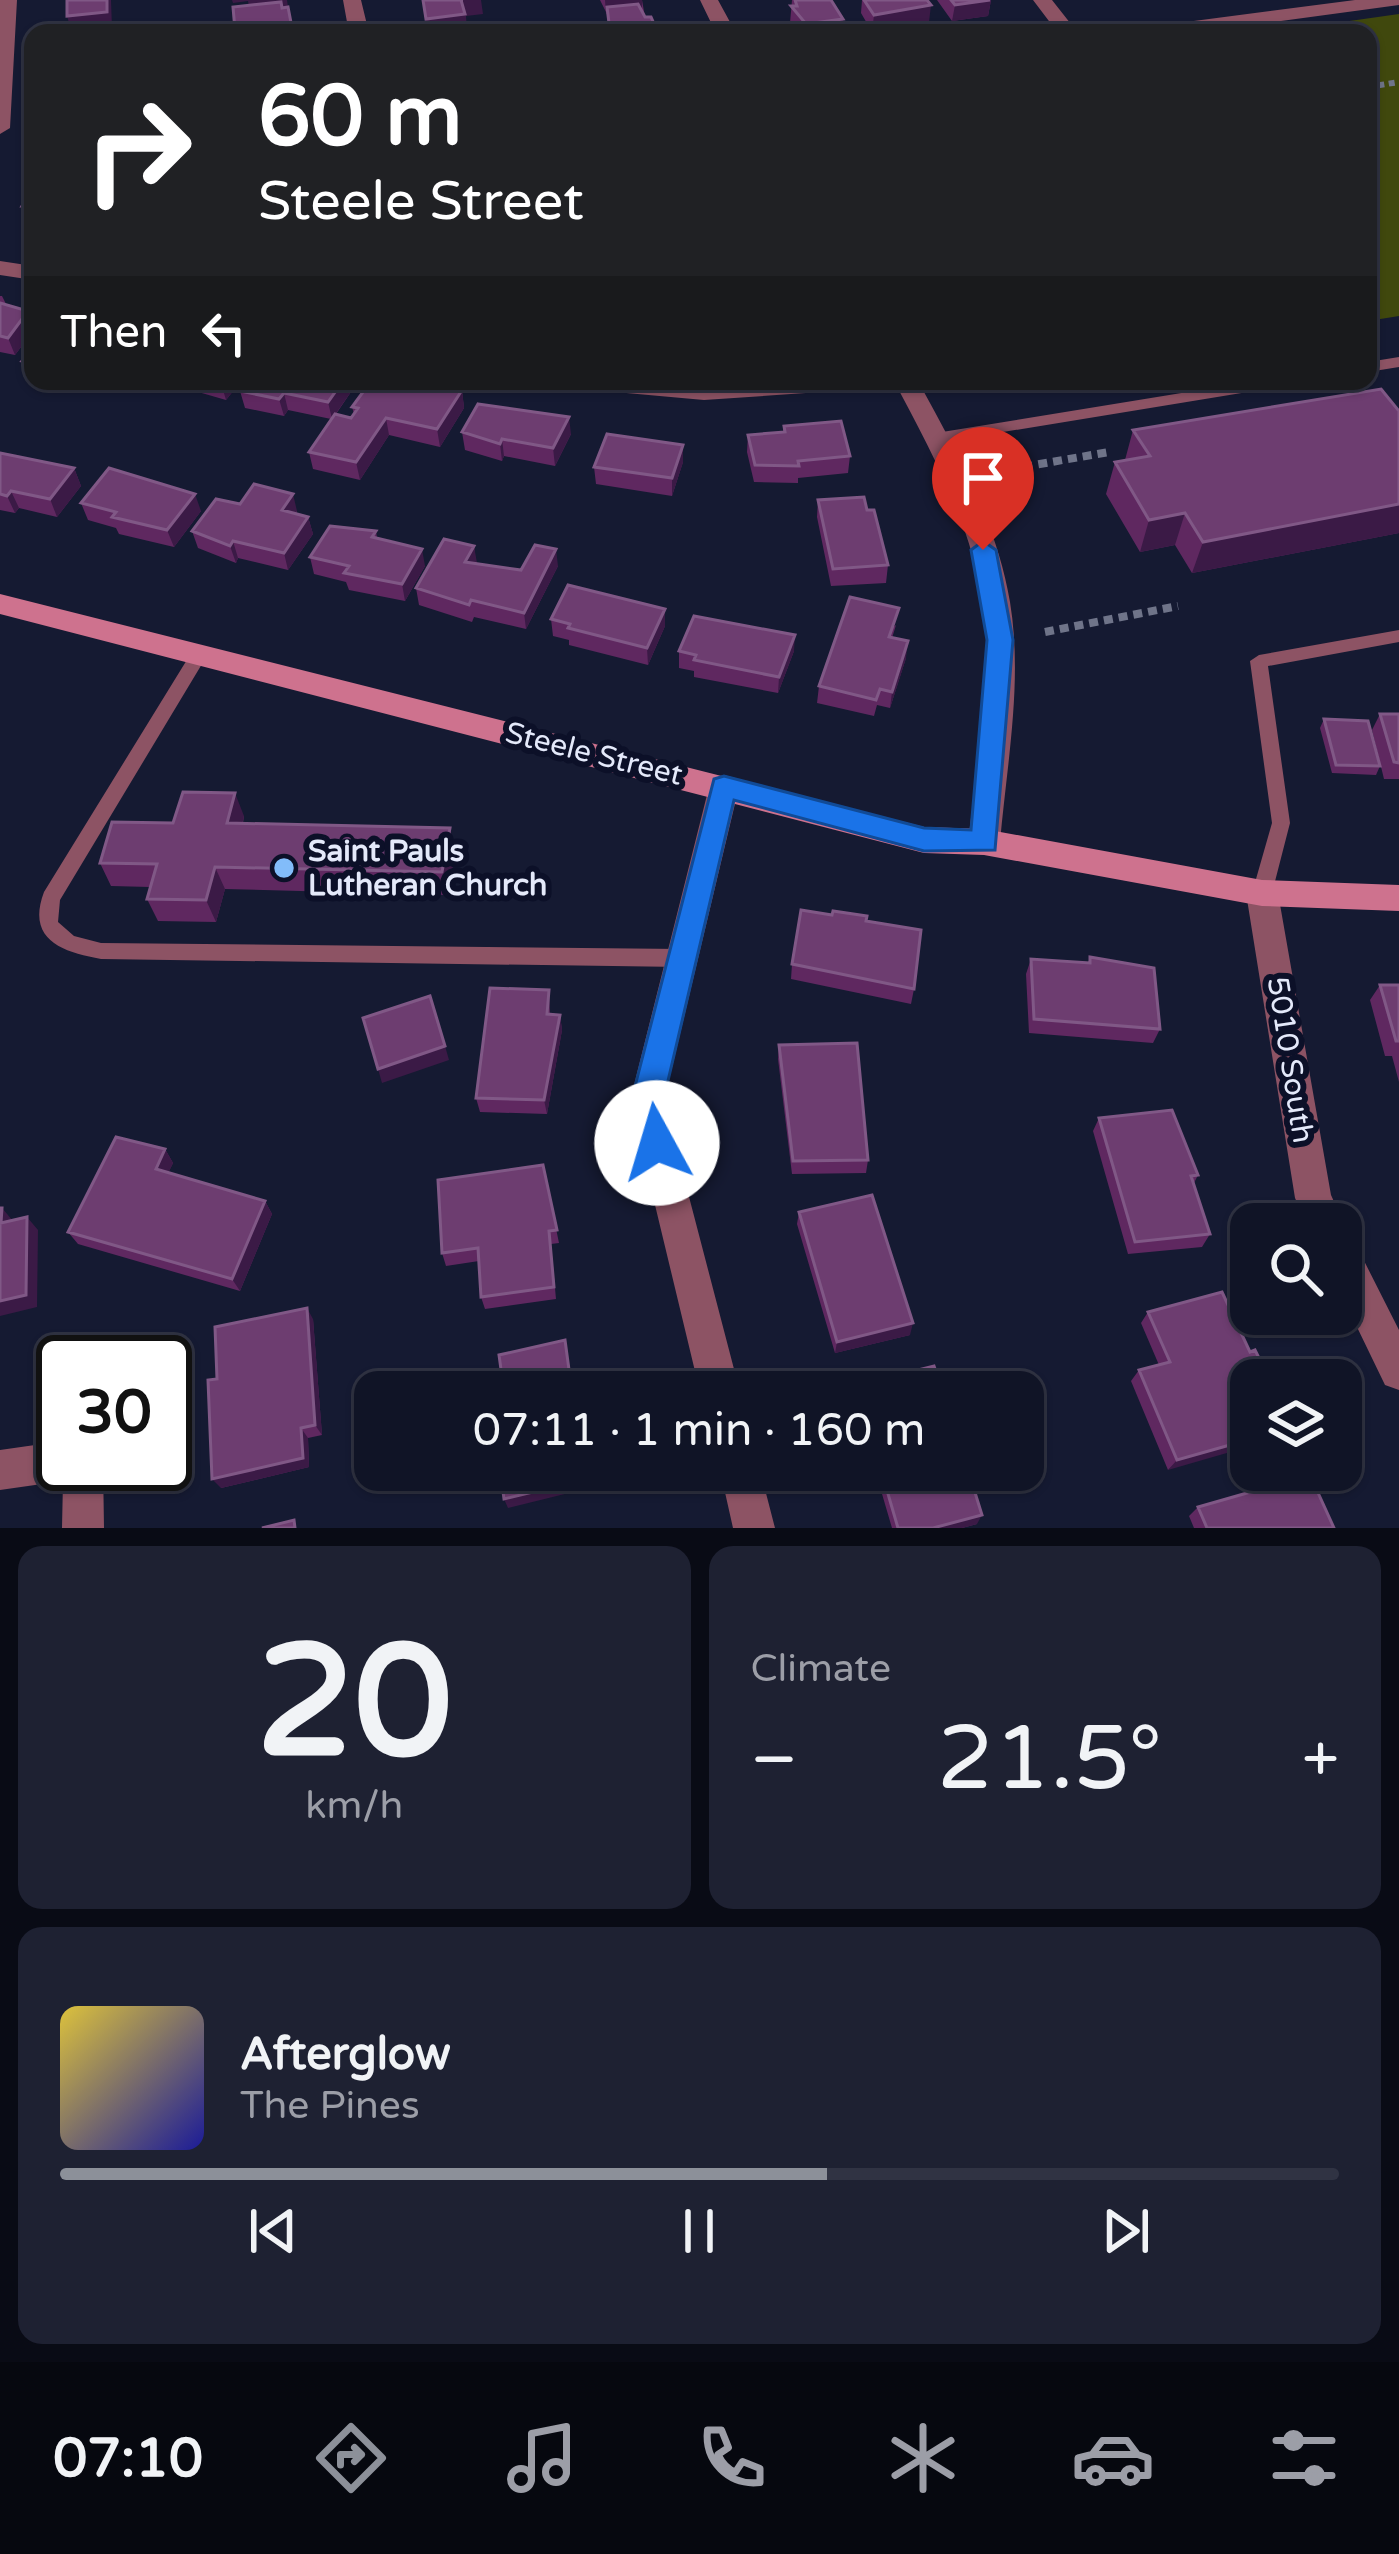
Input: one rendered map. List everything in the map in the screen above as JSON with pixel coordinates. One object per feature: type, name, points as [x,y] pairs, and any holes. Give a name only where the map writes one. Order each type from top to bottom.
[{"type":"street","points":[[0,128],[8,0]]},
{"type":"street","points":[[1042,0],[1061,24]]},
{"type":"street","points":[[1216,24],[1398,0]]},
{"type":"street","points":[[682,390],[733,390]]},
{"type":"street","points":[[911,390],[974,520],[998,620],[985,842]]},
{"type":"street","name":"Steele Street","points":[[0,604],[924,839],[985,842],[1262,893],[1399,898]]},
{"type":"street","points":[[715,1371],[647,1102],[724,787]]},
{"type":"street","name":"5010 South","points":[[1262,893],[1316,1203]]},
{"type":"street","points":[[1362,1297],[1399,1371]]},
{"type":"street","points":[[0,1470],[36,1465]]},
{"type":"street","points":[[83,1491],[83,1528]]},
{"type":"street","points":[[745,1491],[754,1528]]},
{"type":"lane","points":[[936,438],[1229,390]]},
{"type":"lane","points":[[1262,893],[1281,823],[1259,661],[1399,636]]},
{"type":"lane","points":[[199,654],[51,898],[45,915],[48,929],[58,937],[101,951],[682,958]]},
{"type":"path","points":[[994,472],[1109,452]]},
{"type":"path","points":[[1045,632],[1178,606]]},
{"type":"green space","points":[[1399,14],[1399,316],[1377,320],[1377,24],[1328,24]]},
{"type":"building","points":[[67,0],[107,0],[107,12],[67,16]]},
{"type":"building","points":[[423,0],[461,0],[465,14],[426,19]]},
{"type":"building","points":[[795,0],[831,0],[843,19],[806,24],[791,6],[797,6]]},
{"type":"building","points":[[864,0],[927,0],[931,5],[874,15]]},
{"type":"building","points":[[951,0],[990,0],[955,5]]},
{"type":"building","points":[[281,2],[282,8],[288,7],[291,24],[234,24],[233,7]]},
{"type":"building","points":[[638,4],[654,24],[603,24],[609,23],[607,7]]},
{"type":"building","points":[[0,303],[24,310],[8,338],[0,336]]},
{"type":"building","points":[[241,390],[337,390],[328,402]]},
{"type":"building","points":[[364,390],[462,390],[437,429],[386,418],[356,462],[309,452],[335,414],[351,418],[358,408],[352,407]]},
{"type":"building","points":[[1377,390],[1399,411],[1399,504],[1203,542],[1185,513],[1149,520],[1115,462],[1150,456],[1133,430]]},
{"type":"building","points":[[478,404],[569,417],[553,448],[502,439],[500,444],[462,432]]},
{"type":"building","points":[[841,421],[850,456],[798,461],[799,466],[755,465],[748,435]]},
{"type":"building","points":[[607,434],[683,445],[672,478],[594,467]]},
{"type":"building","points":[[0,453],[74,468],[50,499],[11,491],[7,496],[0,494]]},
{"type":"building","points":[[109,468],[195,494],[167,530],[112,517],[116,512],[81,503]]},
{"type":"building","points":[[254,484],[293,494],[282,510],[308,517],[284,553],[233,541],[230,546],[192,531],[216,499],[240,504]]},
{"type":"building","points":[[864,497],[867,510],[874,510],[888,565],[833,569],[818,500]]},
{"type":"building","points":[[330,526],[376,531],[372,537],[422,549],[402,584],[344,573],[349,566],[310,557]]},
{"type":"building","points":[[444,539],[474,546],[465,562],[521,570],[535,545],[556,549],[524,613],[471,600],[469,605],[416,588]]},
{"type":"building","points":[[568,585],[665,609],[647,648],[568,628],[570,624],[551,619]]},
{"type":"building","points":[[850,597],[899,608],[889,637],[908,641],[892,692],[880,689],[876,700],[819,686]]},
{"type":"building","points":[[694,616],[795,635],[779,677],[694,660],[696,655],[679,651]]},
{"type":"building","points":[[1380,714],[1399,714],[1399,763],[1394,762]]},
{"type":"building","points":[[1324,719],[1368,721],[1380,766],[1336,765]]},
{"type":"building","points":[[183,792],[235,793],[227,823],[450,828],[442,872],[215,867],[206,900],[147,899],[157,864],[100,863],[112,822],[173,823]]},
{"type":"building","points":[[801,910],[867,916],[866,921],[921,930],[914,989],[792,964]]},
{"type":"building","points":[[1090,957],[1154,968],[1160,1029],[1034,1019],[1031,959],[1090,963]]},
{"type":"building","points":[[1380,985],[1399,985],[1399,1041],[1396,1041]]},
{"type":"building","points":[[490,988],[549,990],[547,1014],[560,1015],[544,1100],[476,1098]]},
{"type":"building","points":[[430,996],[445,1046],[378,1069],[363,1018]]},
{"type":"building","points":[[857,1043],[868,1160],[793,1161],[779,1045]]},
{"type":"building","points":[[1172,1110],[1198,1175],[1191,1176],[1210,1234],[1135,1242],[1099,1118]]},
{"type":"building","points":[[116,1137],[165,1149],[156,1169],[265,1201],[232,1279],[68,1232]]},
{"type":"building","points":[[543,1165],[557,1230],[549,1231],[554,1287],[481,1297],[478,1248],[442,1253],[438,1180]]},
{"type":"building","points":[[872,1195],[913,1323],[837,1342],[799,1212]]},
{"type":"building","points":[[0,1208],[1,1223],[27,1217],[26,1295],[0,1301]]},
{"type":"building","points":[[1222,1292],[1230,1309],[1230,1335],[1242,1335],[1260,1359],[1230,1359],[1230,1445],[1177,1460],[1139,1370],[1170,1362],[1148,1312]]},
{"type":"building","points":[[307,1308],[315,1425],[301,1428],[303,1458],[212,1479],[208,1380],[217,1379],[215,1327]]},
{"type":"building","points":[[565,1340],[569,1371],[501,1371],[499,1355]]},
{"type":"building","points":[[503,1491],[537,1491],[504,1499]]},
{"type":"building","points":[[887,1491],[975,1491],[982,1515],[933,1528],[898,1528]]},
{"type":"building","points":[[1254,1491],[1317,1491],[1334,1528],[1207,1528],[1198,1507]]},
{"type":"building","points":[[294,1520],[295,1528],[262,1528]]},
{"type":"place","name":"Saint Pauls Lutheran Church","points":[[284,868]]},
{"type":"route","points":[[657,1143],[647,1102],[724,787],[924,839],[985,842],[1000,640],[983,550]]}]
